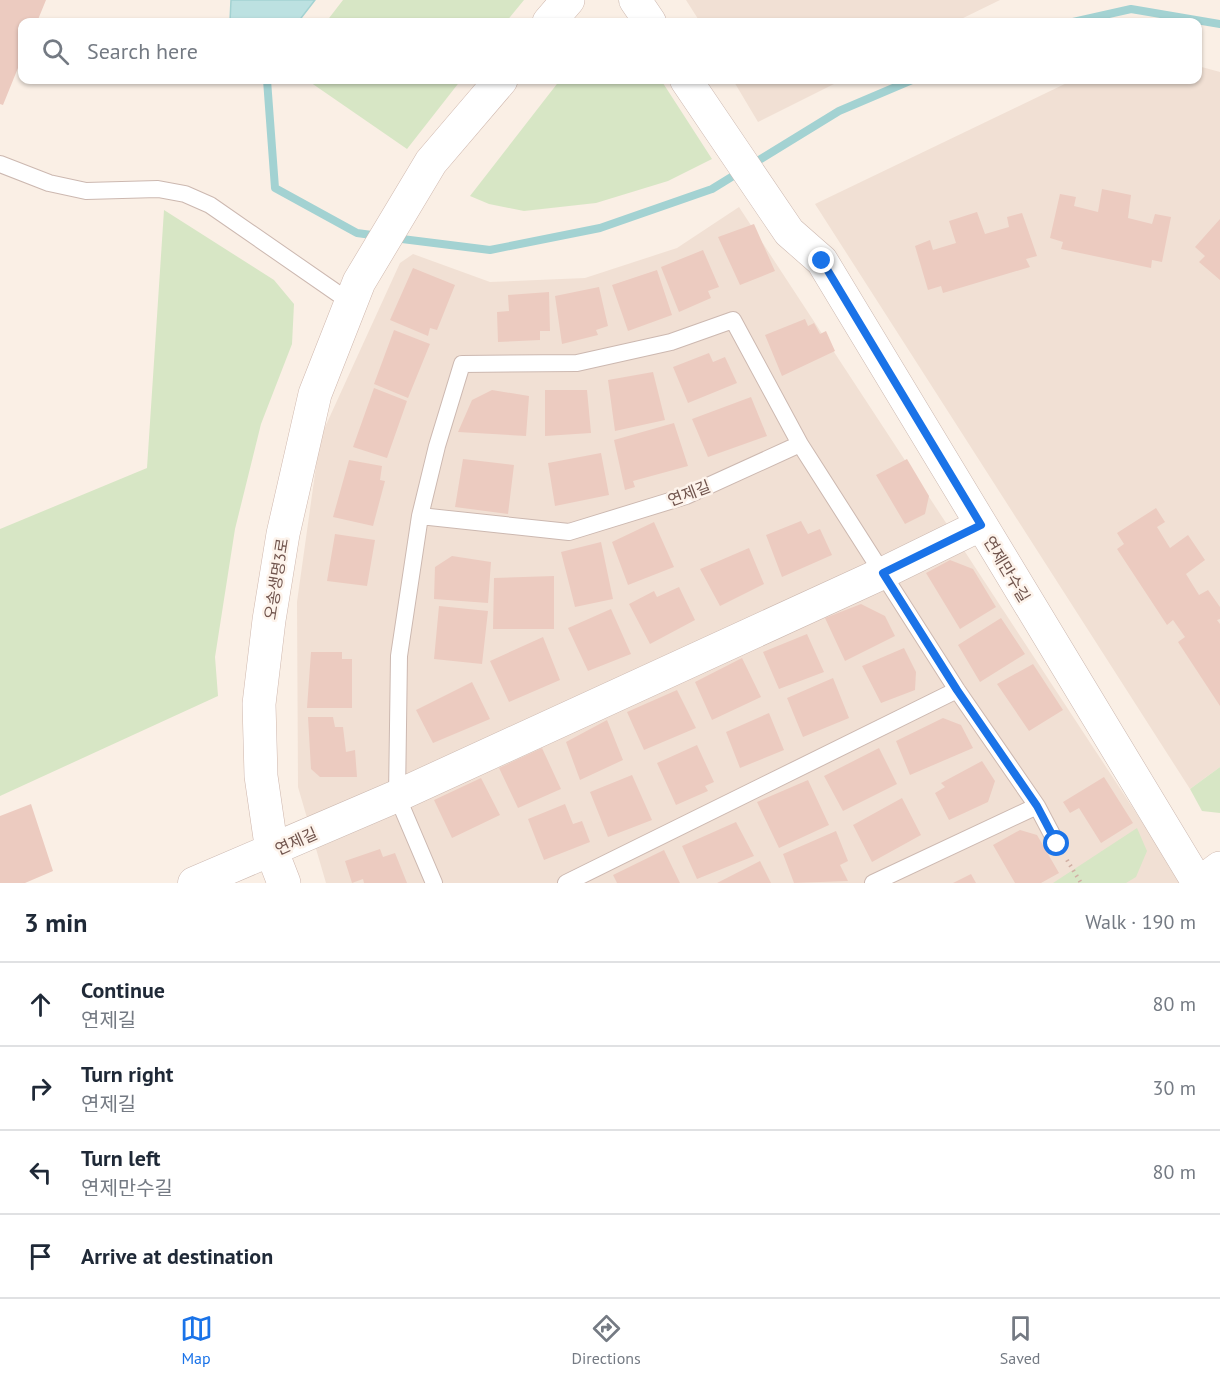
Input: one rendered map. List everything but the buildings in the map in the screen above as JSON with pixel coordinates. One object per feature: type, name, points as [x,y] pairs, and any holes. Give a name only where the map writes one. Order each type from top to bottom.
[{"type":"street","points":[[552,18],[568,0]]},
{"type":"street","points":[[635,0],[647,18]]},
{"type":"street","name":"오송생명3로","points":[[285,883],[272,852],[261,776],[259,704],[269,620],[283,534],[309,415],[354,292],[431,162],[498,84]]},
{"type":"street","name":"연제만수길","points":[[689,84],[789,232],[822,261],[1199,883]]},
{"type":"street","name":"연제길","points":[[194,883],[272,852],[397,796],[883,573],[981,525]]},
{"type":"street","points":[[1199,883],[1220,868]]},
{"type":"lane","points":[[0,164],[49,183],[86,191],[158,189],[185,194],[210,205],[354,292]]},
{"type":"lane","points":[[434,883],[397,796],[399,656],[420,516],[437,446],[462,364],[577,363],[671,342],[733,320],[800,444],[957,690],[1037,806],[1057,844]]},
{"type":"lane","name":"연제길","points":[[420,516],[569,532],[686,496],[800,444]]},
{"type":"lane","points":[[566,883],[957,690]]},
{"type":"lane","points":[[873,883],[1037,806]]},
{"type":"shaded area","points":[[686,0],[1000,0],[963,18],[697,18]]},
{"type":"shaded area","points":[[1202,67],[1220,72],[1220,767],[1190,789],[815,204],[1065,84],[1202,84]]},
{"type":"shaded area","points":[[735,84],[834,84],[758,122]]},
{"type":"shaded area","points":[[739,207],[1165,857],[1220,883],[326,883],[298,787],[297,602],[320,438],[400,263],[413,254],[490,282],[585,278],[677,248]]},
{"type":"green space","points":[[343,0],[524,0],[509,18],[329,18]]},
{"type":"green space","points":[[313,84],[458,84],[407,149]]},
{"type":"green space","points":[[557,84],[664,84],[712,159],[668,181],[596,203],[524,211],[489,204],[470,196]]},
{"type":"green space","points":[[164,210],[274,280],[294,304],[292,344],[261,424],[235,529],[215,657],[218,696],[0,796],[0,529],[147,468]]},
{"type":"green space","points":[[1220,767],[1220,813],[1202,811],[1190,789]]},
{"type":"green space","points":[[1137,828],[1147,851],[1136,877],[1126,883],[1053,883]]},
{"type":"water","points":[[231,0],[315,0],[301,18],[230,18]]},
{"type":"waterway","points":[[1091,18],[1131,9],[1184,18]]},
{"type":"waterway","points":[[1202,21],[1220,24]]},
{"type":"waterway","points":[[267,84],[275,188],[357,233],[379,236]]},
{"type":"waterway","points":[[394,238],[490,250],[600,228],[712,189],[839,111],[903,84]]},
{"type":"route","points":[[822,261],[981,525],[883,573],[957,690],[1037,806],[1057,844]]}]
